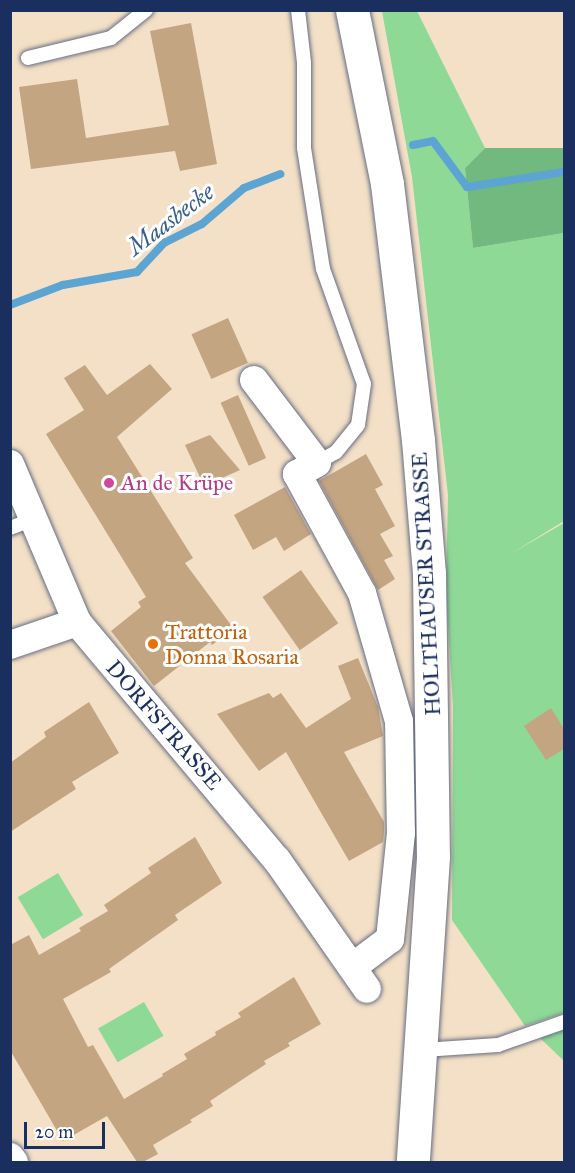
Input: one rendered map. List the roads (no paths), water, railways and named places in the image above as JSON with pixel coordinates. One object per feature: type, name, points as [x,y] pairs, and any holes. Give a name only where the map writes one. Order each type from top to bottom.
[{"type":"street","name":"HOLTHAUSER STRASSE","points":[[352,10],[387,183],[418,440],[429,573],[433,857],[423,1050],[413,1162]]},
{"type":"street","points":[[254,380],[317,463]]},
{"type":"street","name":"DORFSTRASSE","points":[[10,464],[22,524],[77,622],[277,860],[360,977],[390,939],[401,833],[399,721],[362,593],[297,474],[317,463]]},
{"type":"street","points":[[10,645],[77,622]]},
{"type":"street","points":[[10,1157],[14,1162]]},
{"type":"lane","points":[[28,58],[111,38],[146,10]]},
{"type":"lane","points":[[298,10],[304,63],[304,148],[323,269],[364,384],[358,425],[336,452],[317,463]]},
{"type":"lane","points":[[423,1050],[498,1045],[564,1022]]},
{"type":"waterway","name":"Maasbecke","points":[[413,145],[433,141],[467,187],[564,172]]},
{"type":"waterway","name":"Maasbecke","points":[[10,305],[63,285],[137,272],[164,243],[202,224],[244,188],[280,174]]},
{"type":"place","name":"An de Krüpe","points":[[109,483]]},
{"type":"place","name":"Trattoria Donna Rosaria","points":[[153,644]]}]
